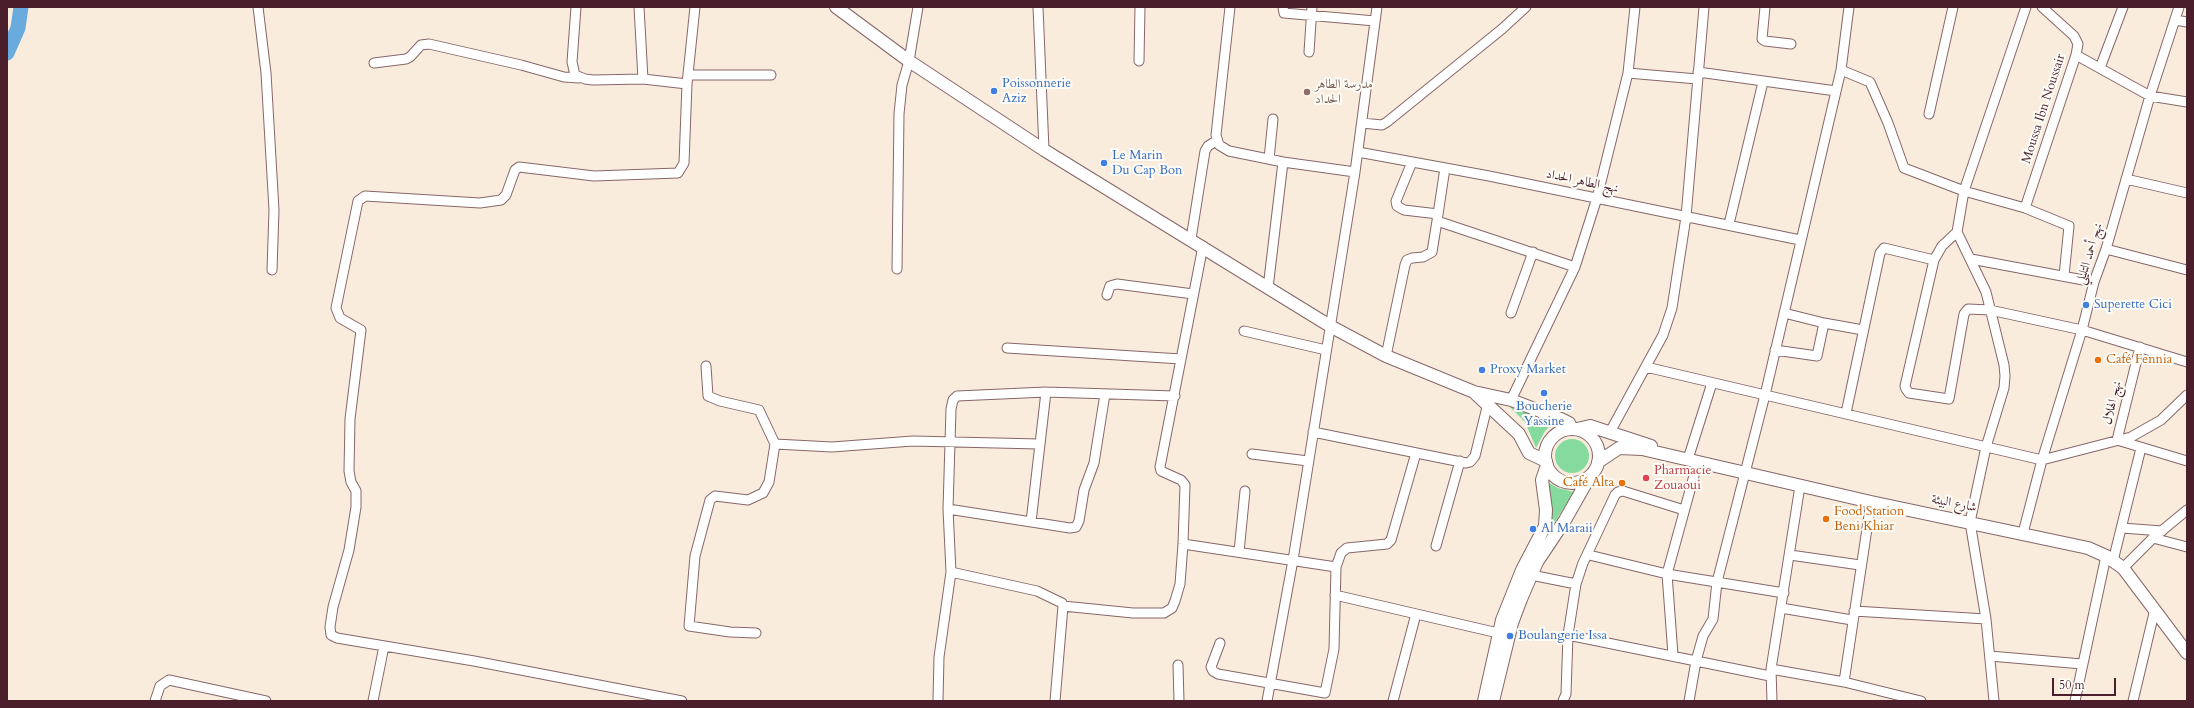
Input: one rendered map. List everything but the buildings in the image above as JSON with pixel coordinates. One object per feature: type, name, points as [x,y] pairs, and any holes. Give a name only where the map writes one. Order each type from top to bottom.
[{"type":"street","points":[[258,7],[266,73],[274,210],[272,270]]},
{"type":"street","points":[[576,7],[572,62],[573,71],[579,78]]},
{"type":"street","points":[[639,7],[643,79]]},
{"type":"street","points":[[682,701],[474,661],[337,638],[330,632],[333,607],[349,550],[356,507],[356,491],[350,480],[349,470],[350,419],[361,330],[340,318],[336,308],[358,201],[366,196],[480,203],[502,200],[506,195],[515,170],[519,167],[599,176],[678,173],[684,164],[688,79],[694,7]]},
{"type":"street","points":[[836,7],[909,62],[1044,150],[1203,246],[1330,326],[1386,356],[1474,392],[1511,400],[1561,418],[1569,423],[1574,429],[1591,436],[1598,449],[1598,462]]},
{"type":"street","points":[[897,269],[899,179],[898,126],[902,85],[909,62],[918,7]]},
{"type":"street","points":[[1038,7],[1044,150]]},
{"type":"street","points":[[1139,61],[1140,7]]},
{"type":"street","points":[[1230,7],[1216,141],[1221,148],[1283,162],[1355,172]]},
{"type":"street","points":[[1283,7],[1284,13],[1312,11],[1375,21]]},
{"type":"street","points":[[1267,701],[1293,560],[1355,172],[1376,7]]},
{"type":"street","points":[[1362,123],[1382,125],[1387,122],[1502,29],[1526,7]]},
{"type":"street","points":[[1511,400],[1576,267],[1597,198],[1628,73],[1634,7]]},
{"type":"street","points":[[1610,432],[1646,367],[1669,321],[1686,217],[1704,7]]},
{"type":"street","points":[[1765,7],[1762,39],[1765,41],[1791,44]]},
{"type":"street","points":[[1689,701],[1696,661],[1703,636],[1713,620],[1717,582],[1765,395],[1800,240],[1841,70],[1848,7]]},
{"type":"street","points":[[1929,114],[1953,7]]},
{"type":"street","points":[[1994,701],[1986,619],[1970,522],[1986,447],[2004,388],[2005,376],[1986,292],[1957,232],[1964,191],[2026,7]]},
{"type":"street","name":"Moussa Ibn Noussair","points":[[2025,208],[2076,55],[2078,44],[2074,36],[2042,7]]},
{"type":"street","points":[[2100,68],[2123,7]]},
{"type":"street","name":"نهج أحمد التليلي","points":[[2024,533],[2042,460],[2082,330],[2094,282],[2106,249],[2150,96],[2179,7]]},
{"type":"street","points":[[1309,52],[1312,11]]},
{"type":"street","points":[[2176,20],[2187,22]]},
{"type":"street","points":[[374,63],[406,59],[410,57],[421,45],[429,44],[522,65],[564,77],[593,80],[688,79],[771,75]]},
{"type":"street","points":[[2076,55],[2150,96],[2187,102]]},
{"type":"street","points":[[1841,70],[1870,82],[1888,123],[1902,166],[1964,191],[2025,208],[2069,226],[2064,276]]},
{"type":"street","points":[[1628,73],[1697,76],[1836,91]]},
{"type":"street","points":[[1729,224],[1763,82]]},
{"type":"street","points":[[1269,159],[1273,119]]},
{"type":"street","points":[[1191,239],[1205,151],[1208,146],[1216,141]]},
{"type":"street","name":"نهج الطاهر الحداد","points":[[1358,152],[1597,198],[1686,217],[1729,224],[1800,240]]},
{"type":"street","points":[[1268,288],[1283,162]]},
{"type":"street","points":[[1412,162],[1396,201],[1397,206],[1404,210],[1438,218],[1576,267]]},
{"type":"street","points":[[1386,356],[1407,260],[1423,257],[1432,252],[1445,168]]},
{"type":"street","points":[[2126,180],[2187,193]]},
{"type":"street","points":[[1957,232],[1942,246],[1934,260],[1905,386],[1909,393],[1949,399],[1965,311],[1968,309],[1990,310],[2082,330],[2187,362]]},
{"type":"street","points":[[1063,606],[1133,613],[1164,612],[1172,608],[1178,595],[1183,544],[1185,485],[1181,480],[1162,471],[1160,467],[1203,246]]},
{"type":"street","points":[[1846,413],[1863,330],[1882,250],[1884,248],[1934,260]]},
{"type":"street","points":[[2106,249],[2187,270]]},
{"type":"street","points":[[1511,313],[1533,252]]},
{"type":"street","points":[[1971,259],[2094,282]]},
{"type":"street","points":[[1107,295],[1110,286],[1117,284],[1193,294]]},
{"type":"street","points":[[1784,313],[1824,323],[1863,330]]},
{"type":"street","points":[[1775,350],[1817,356],[1824,323]]},
{"type":"street","points":[[1244,331],[1326,350]]},
{"type":"street","name":"نهج الهلال","points":[[2140,347],[2117,440],[2187,461]]},
{"type":"street","points":[[1006,348],[1181,359]]},
{"type":"street","points":[[706,366],[708,396],[720,401],[759,410],[776,444],[769,482],[763,493],[748,500],[715,496],[710,500],[695,556],[689,626],[730,632],[756,633]]},
{"type":"street","points":[[1646,367],[2042,460],[2131,437],[2161,420],[2187,395]]},
{"type":"street","points":[[1673,655],[1667,574],[1684,510],[1693,460],[1712,383]]},
{"type":"street","points":[[940,701],[939,657],[951,572],[948,509],[952,403],[958,396],[1046,392],[1175,396]]},
{"type":"street","points":[[1031,522],[1046,392]]},
{"type":"street","points":[[1474,392],[1488,403],[1519,434],[1530,453],[1546,463],[1551,472],[1565,482],[1574,483],[1590,476]]},
{"type":"street","points":[[948,509],[1070,528],[1076,527],[1078,525],[1084,490],[1094,463],[1105,394]]},
{"type":"street","points":[[1313,432],[1470,462],[1475,456],[1488,403]]},
{"type":"street","points":[[1484,701],[1498,633],[1519,576],[1545,526],[1546,510],[1542,480],[1546,463],[1546,448],[1553,436],[1559,432],[1590,426],[1645,443],[1670,456]]},
{"type":"street","points":[[776,444],[832,446],[914,441],[1040,444]]},
{"type":"street","points":[[1493,701],[1512,623],[1531,575],[1598,462],[1616,449],[1623,447],[1642,449],[1670,456]]},
{"type":"street","points":[[2075,701],[2082,664],[2114,562],[2141,448]]},
{"type":"street","points":[[1220,643],[1211,667],[1213,671],[1218,674],[1270,682],[1325,697],[1334,649],[1336,567],[1341,554],[1346,548],[1387,544],[1391,540],[1416,452]]},
{"type":"street","points":[[1252,454],[1308,462]]},
{"type":"street","name":"شارع البيئة","points":[[1670,456],[1693,460],[1871,502],[2024,533],[2088,548],[2114,562],[2155,609],[2187,653]]},
{"type":"street","points":[[1436,546],[1460,461]]},
{"type":"street","points":[[1772,701],[1771,672],[1800,486]]},
{"type":"street","points":[[1563,701],[1567,682],[1568,635],[1576,584],[1583,563],[1589,555],[1615,495],[1618,492],[1623,491],[1684,510]]},
{"type":"street","points":[[1238,552],[1245,492]]},
{"type":"street","points":[[1844,682],[1860,566],[1871,502]]},
{"type":"street","points":[[2114,562],[2153,538],[2187,510]]},
{"type":"street","points":[[2122,528],[2162,531]]},
{"type":"street","points":[[2153,538],[2187,547]]},
{"type":"street","points":[[1183,544],[1336,567]]},
{"type":"street","points":[[1589,555],[1667,574],[1784,593]]},
{"type":"street","points":[[1790,555],[1860,566]]},
{"type":"street","points":[[951,572],[1037,591],[1060,601],[1063,606],[1055,701]]},
{"type":"street","points":[[1531,575],[1576,584]]},
{"type":"street","points":[[1335,595],[1498,633]]},
{"type":"street","points":[[1782,608],[1853,616],[1986,619]]},
{"type":"street","points":[[2132,701],[2155,609]]},
{"type":"street","points":[[1393,701],[1416,614]]},
{"type":"street","points":[[1568,635],[1673,655],[1696,661],[1844,682],[1921,701]]},
{"type":"street","points":[[373,701],[384,646]]},
{"type":"street","points":[[1990,656],[2082,664]]},
{"type":"street","points":[[1178,664],[1179,701]]},
{"type":"street","points":[[155,701],[162,684],[170,680],[266,701]]},
{"type":"green space","points":[[1509,406],[1554,422],[1545,431],[1536,448],[1525,422]]},
{"type":"green space","points":[[1569,439],[1575,439],[1579,440],[1586,446],[1589,456],[1588,463],[1582,470],[1575,473],[1569,473],[1565,472],[1558,466],[1555,459],[1555,453],[1556,449],[1562,442]]},
{"type":"green space","points":[[1546,481],[1558,488],[1574,492],[1551,528],[1551,511]]},
{"type":"waterway","points":[[7,53],[18,28],[21,7]]},
{"type":"place","name":"Poissonnerie Aziz","points":[[994,91]]},
{"type":"place","name":"مدرسة الطاهر الحداد","points":[[1307,92]]},
{"type":"place","name":"Le Marin Du Cap Bon","points":[[1104,163]]},
{"type":"place","name":"Superette Cici","points":[[2086,305]]},
{"type":"place","name":"Café Fennia","points":[[2098,360]]},
{"type":"place","name":"Proxy Market","points":[[1482,370]]},
{"type":"place","name":"Boucherie Yassine","points":[[1544,393]]},
{"type":"place","name":"Pharmacie Zouaoui","points":[[1646,478]]},
{"type":"place","name":"Café Alta","points":[[1622,483]]},
{"type":"place","name":"Food Station Beni Khiar","points":[[1826,519]]},
{"type":"place","name":"Al Maraii","points":[[1533,529]]},
{"type":"place","name":"Boulangerie Issa","points":[[1510,636]]}]
